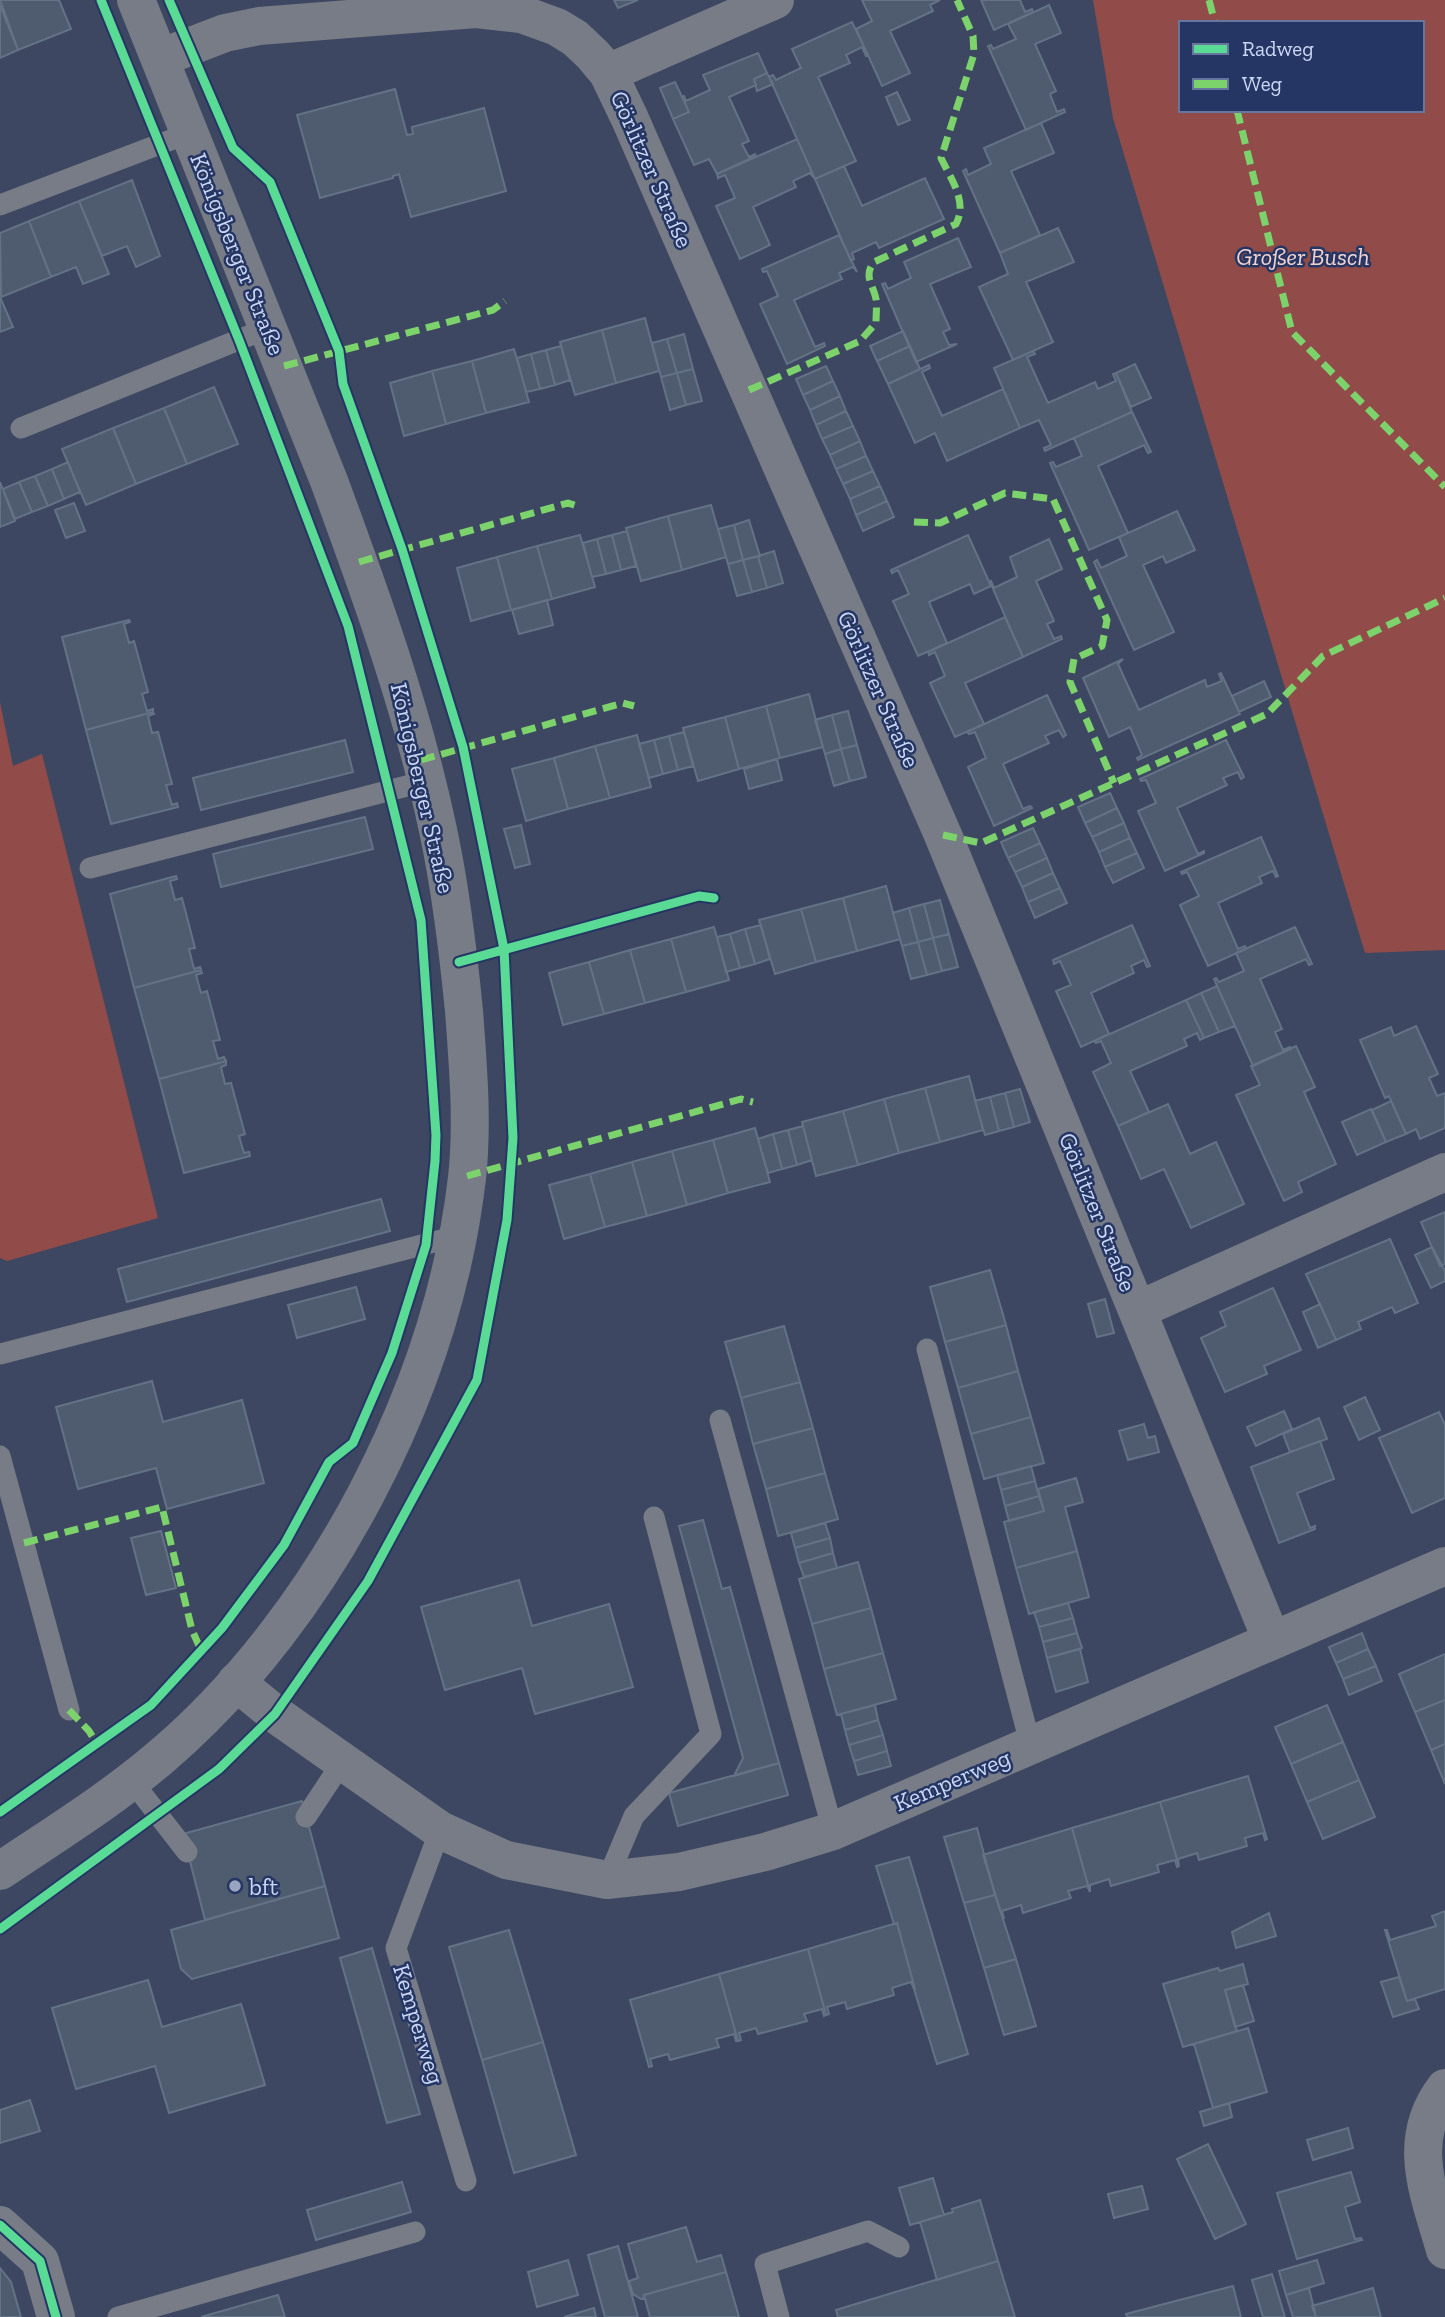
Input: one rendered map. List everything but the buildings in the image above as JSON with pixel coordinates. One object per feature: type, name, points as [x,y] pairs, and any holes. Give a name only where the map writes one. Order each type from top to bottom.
[{"type":"street","name":"Königsberger Straße","points":[[0,1871],[132,1781],[197,1725],[236,1682],[322,1572],[379,1469],[424,1364],[435,1333],[457,1236],[467,1176],[466,1038],[449,892],[438,828],[400,687],[359,562],[136,0]]},
{"type":"street","name":"Görlitzer Straße","points":[[608,73],[764,2]]},
{"type":"street","name":"Görlitzer Straße","points":[[160,58],[225,33],[260,26],[476,9],[521,14],[557,27],[575,38],[608,73],[631,119],[943,835],[1272,1641]]},
{"type":"street","name":"Görlitzer Straße","points":[[1138,1310],[1445,1172]]},
{"type":"street","name":"Kemperweg","points":[[236,1682],[275,1714],[440,1830],[506,1860],[607,1880],[679,1872],[765,1852],[833,1831],[1445,1566]]},
{"type":"street","points":[[1445,2088],[1426,2121],[1421,2152],[1427,2189],[1445,2249]]},
{"type":"street","points":[[0,2225],[40,2261],[56,2317]]},
{"type":"lane","points":[[0,205],[190,133]]},
{"type":"lane","points":[[20,428],[268,328]]},
{"type":"lane","points":[[90,868],[426,781]]},
{"type":"lane","points":[[0,1354],[457,1236]]},
{"type":"lane","points":[[927,1349],[1031,1747]]},
{"type":"lane","points":[[720,1420],[833,1831]]},
{"type":"lane","points":[[0,1456],[69,1710]]},
{"type":"lane","points":[[607,1880],[634,1816],[711,1734],[654,1517]]},
{"type":"lane","points":[[306,1817],[343,1761]]},
{"type":"lane","points":[[132,1781],[187,1852]]},
{"type":"lane","name":"Kemperweg","points":[[440,1830],[396,1948],[466,2181]]},
{"type":"lane","points":[[779,2317],[765,2264],[868,2231],[899,2247]]},
{"type":"lane","points":[[118,2317],[415,2232]]},
{"type":"green space","name":"Großer Busch","points":[[1093,0],[1445,0],[1445,950],[1365,953],[1113,118]]},
{"type":"green space","points":[[0,702],[13,766],[42,754],[158,1218],[7,1261],[0,1258]]},
{"type":"marked path","points":[[749,390],[860,341],[876,323],[876,299],[869,276],[874,262],[956,224],[959,199],[941,158],[974,54],[973,36],[957,0]]},
{"type":"marked path","points":[[1209,0],[1214,21]]},
{"type":"marked path","points":[[1237,112],[1292,332],[1445,487]]},
{"type":"marked path","points":[[284,366],[493,310],[505,301]]},
{"type":"marked path","points":[[914,522],[940,523],[1005,493],[1053,499],[1107,620],[1102,646],[1074,659],[1070,682],[1114,783]]},
{"type":"marked path","points":[[359,562],[568,503],[577,506]]},
{"type":"marked path","points":[[943,835],[981,843],[1267,714],[1323,656],[1445,598]]},
{"type":"marked path","points":[[421,760],[623,703],[634,706]]},
{"type":"marked path","points":[[467,1176],[741,1099],[753,1102]]},
{"type":"marked path","points":[[24,1543],[162,1507],[192,1630],[201,1650]]},
{"type":"marked path","points":[[69,1710],[97,1744]]},
{"type":"cycle path","points":[[0,1812],[151,1705],[222,1628],[284,1545],[329,1462],[353,1443],[392,1353],[426,1245],[435,1161],[436,1135],[421,920],[348,626],[239,340],[101,0]]},
{"type":"cycle path","points":[[0,1929],[219,1769],[275,1714],[368,1581],[477,1380],[507,1220],[513,1138],[504,949],[463,747],[402,549],[343,384],[339,351],[270,182],[233,148],[169,0]]},
{"type":"cycle path","points":[[459,962],[699,896],[714,898]]},
{"type":"cycle path","points":[[0,2225],[40,2261],[56,2317]]},
{"type":"place","name":"bft","points":[[235,1886]]}]
